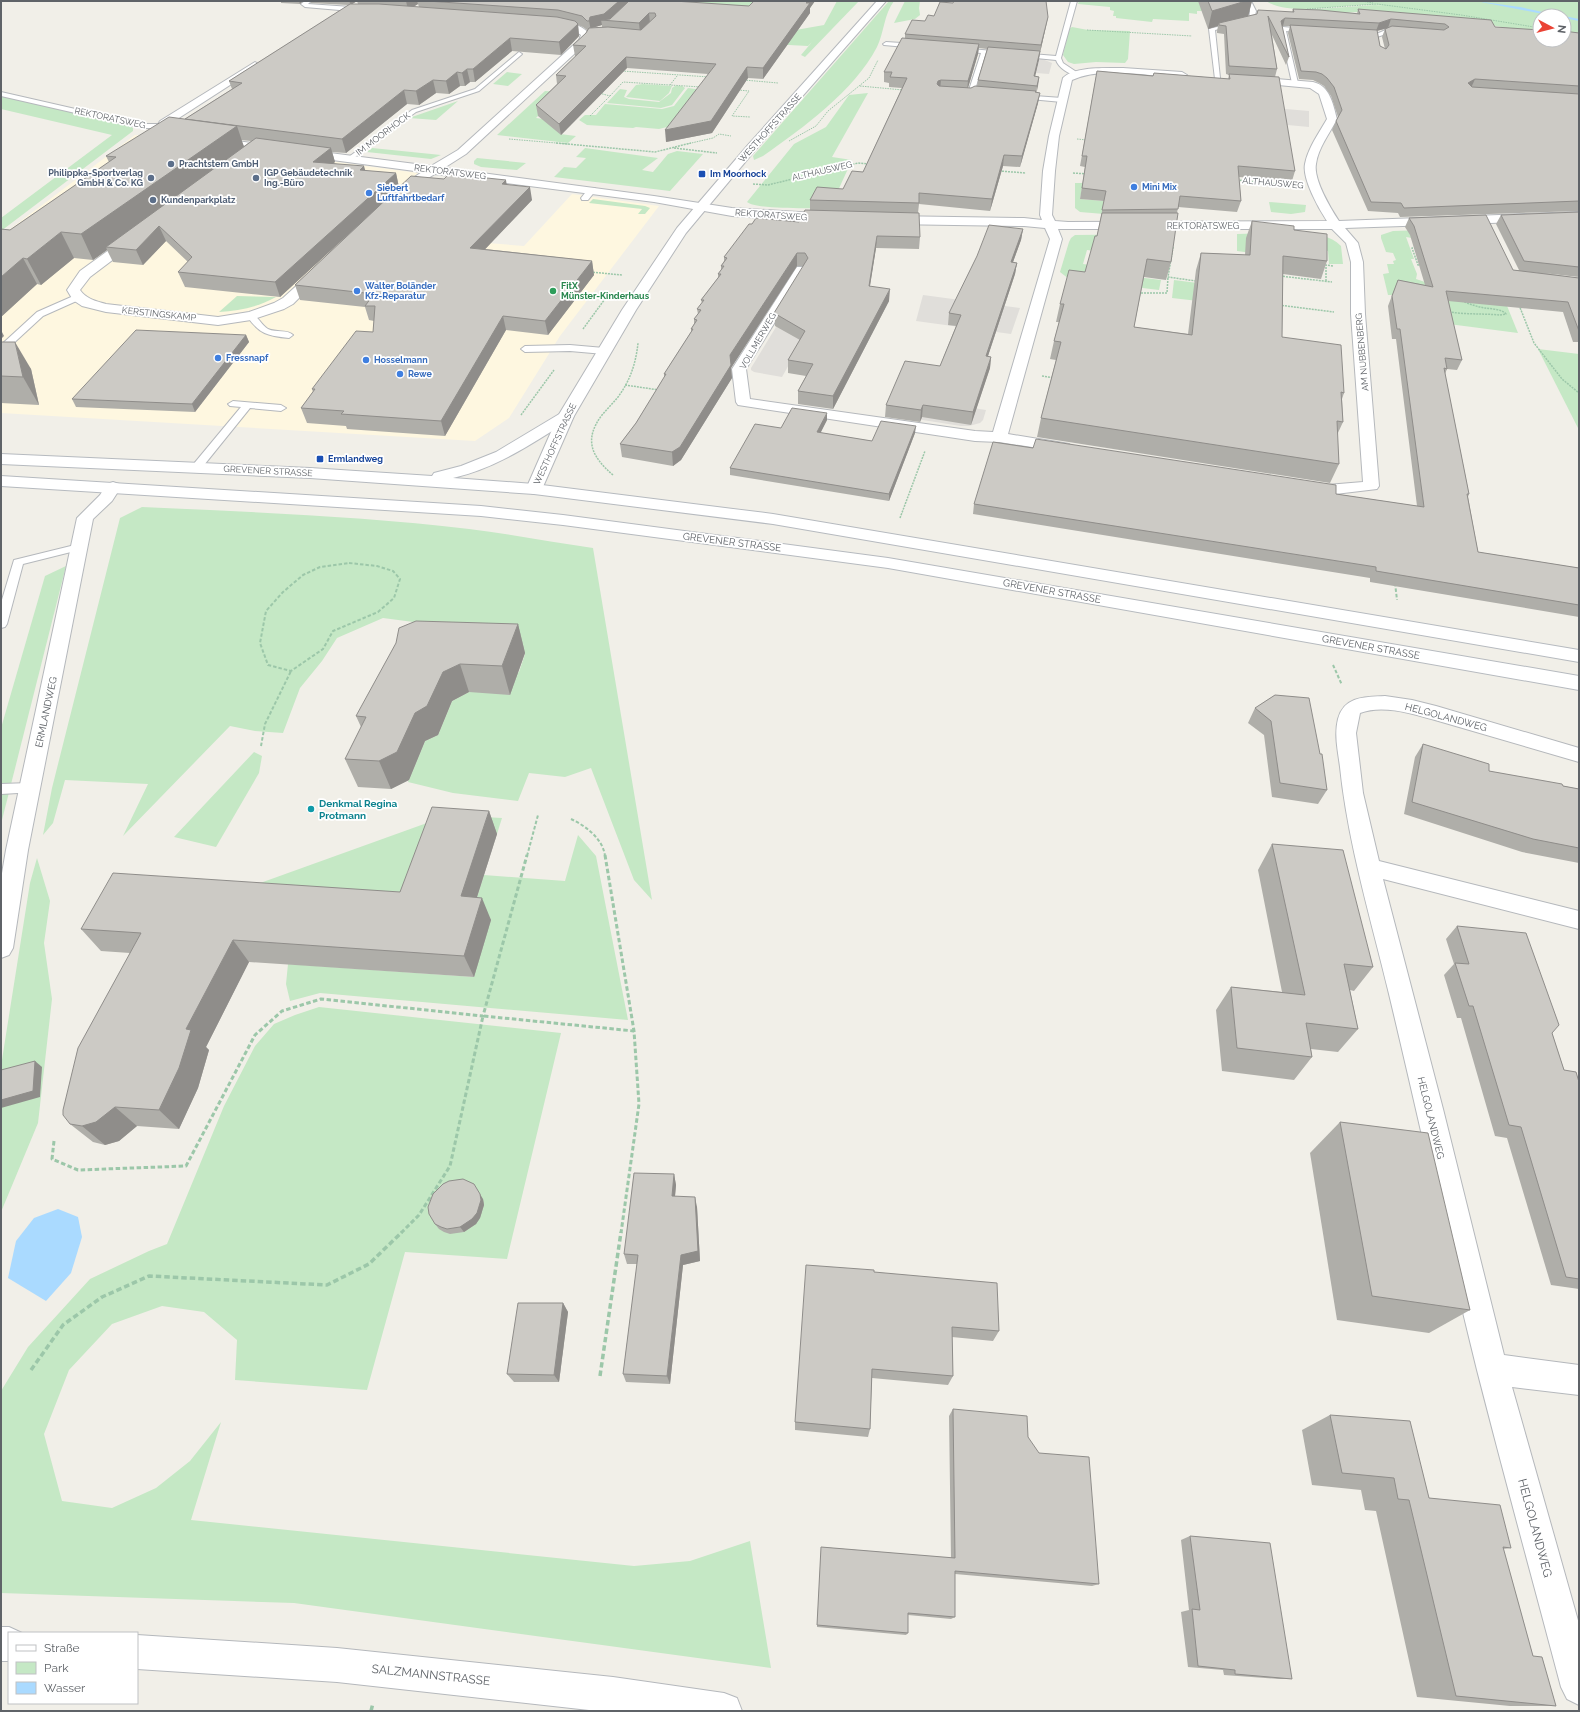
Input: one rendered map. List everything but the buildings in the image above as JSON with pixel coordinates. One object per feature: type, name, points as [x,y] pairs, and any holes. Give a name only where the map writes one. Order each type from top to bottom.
[{"type":"street","name":"WESTHOFFSTRASSE","points":[[534,489],[566,416],[604,351],[673,242],[700,207],[882,1]]},
{"type":"street","points":[[332,17],[353,10]]},
{"type":"street","points":[[390,204],[414,182],[462,152],[583,41],[589,33],[567,26],[538,24]]},
{"type":"street","points":[[184,137],[162,131],[162,126],[168,120],[265,59]]},
{"type":"street","points":[[998,437],[1056,239],[1046,215],[1049,171],[1054,136],[1068,78],[1076,74],[1101,71],[1190,76]]},
{"type":"street","points":[[1203,77],[1221,79]]},
{"type":"street","name":"ALTHAUSWEG","points":[[1240,80],[1312,85],[1324,93],[1332,119],[1314,152],[1310,167],[1316,187],[1329,215],[1336,225]]},
{"type":"street","name":"REKTORATSWEG","points":[[199,139],[432,170],[589,194],[739,213],[843,218]]},
{"type":"street","points":[[246,156],[258,147]]},
{"type":"street","name":"REKTORATSWEG","points":[[882,219],[1024,222],[1068,226],[1176,226],[1336,225],[1579,216]]},
{"type":"street","points":[[1486,219],[1492,233]]},
{"type":"street","name":"AM NUBBENBERG","points":[[1292,485],[1327,490],[1371,486],[1368,423],[1358,315],[1357,269],[1354,248],[1348,236],[1336,225]]},
{"type":"street","points":[[78,297],[73,290],[85,274],[142,232]]},
{"type":"street","name":"KERSTINGSKAMP","points":[[78,297],[87,303],[106,308],[218,321],[250,316],[270,310],[288,301],[327,265]]},
{"type":"street","name":"VOLLMERWEG","points":[[801,270],[740,369],[743,402],[975,436],[998,437],[1076,450]]},
{"type":"street","points":[[419,480],[466,470],[497,458],[566,416]]},
{"type":"street","name":"GREVENER STRASSE","points":[[1,459],[419,480],[534,489],[773,519],[1579,656]]},
{"type":"street","name":"GREVENER STRASSE","points":[[1,481],[457,509],[523,515],[779,548],[888,564],[1579,683]]},
{"type":"street","name":"ERMLANDWEG","points":[[1,948],[17,850],[85,518],[106,498],[113,487]]},
{"type":"street","points":[[523,515],[534,489]]},
{"type":"street","name":"HELGOLANDWEG","points":[[1579,755],[1412,707],[1384,703],[1364,704],[1352,709],[1348,719],[1346,733],[1352,792],[1369,867],[1430,1109],[1492,1369],[1579,1686]]},
{"type":"street","points":[[1369,867],[1579,920]]},
{"type":"street","points":[[1492,1369],[1579,1380]]},
{"type":"street","name":"SALZMANNSTRASSE","points":[[138,1652],[337,1664],[612,1695],[724,1711]]},
{"type":"lane","points":[[308,1],[304,4],[353,10]]},
{"type":"lane","points":[[1074,1],[1058,58],[1060,64],[1076,74]]},
{"type":"lane","points":[[1221,79],[1212,29],[1252,20],[1253,11],[1248,1]]},
{"type":"lane","points":[[1295,83],[1283,29],[1314,31]]},
{"type":"lane","points":[[1369,35],[1378,38],[1388,31],[1411,33]]},
{"type":"lane","points":[[886,44],[927,47]]},
{"type":"lane","points":[[955,49],[1058,58]]},
{"type":"lane","points":[[971,93],[984,51]]},
{"type":"lane","name":"IM MOORHOCK","points":[[349,159],[414,111],[477,90],[520,54]]},
{"type":"lane","points":[[962,95],[970,96],[971,93],[978,93]]},
{"type":"lane","name":"REKTORATSWEG","points":[[1,94],[141,126],[162,126]]},
{"type":"lane","points":[[1016,96],[1062,100]]},
{"type":"lane","points":[[2,349],[40,314],[78,297]]},
{"type":"lane","points":[[250,316],[259,329],[271,333],[289,335]]},
{"type":"lane","points":[[525,349],[570,348],[604,351]]},
{"type":"lane","points":[[233,404],[281,408]]},
{"type":"lane","points":[[196,468],[247,406]]},
{"type":"lane","points":[[1,624],[18,562],[40,555],[79,547]]},
{"type":"lane","points":[[1,789],[30,788]]},
{"type":"path","points":[[1362,1],[1377,4]]},
{"type":"path","points":[[1424,10],[1428,16]]},
{"type":"path","points":[[1066,28],[1178,36],[1212,35]]},
{"type":"path","points":[[785,145],[790,140],[816,126],[828,110],[869,78],[886,44]]},
{"type":"path","points":[[642,72],[646,67]]},
{"type":"path","points":[[620,71],[715,78]]},
{"type":"path","points":[[670,85],[677,75]]},
{"type":"path","points":[[738,80],[784,84]]},
{"type":"path","points":[[590,116],[623,82],[704,87]]},
{"type":"path","points":[[860,86],[906,91]]},
{"type":"path","points":[[734,90],[750,91],[732,116],[754,117]]},
{"type":"path","points":[[595,92],[610,96]]},
{"type":"path","points":[[480,136],[655,152],[713,138],[719,134],[736,136]]},
{"type":"path","points":[[1054,136],[1091,140]]},
{"type":"path","points":[[672,148],[720,153]]},
{"type":"path","name":"ALTHAUSWEG","points":[[757,179],[753,184],[768,185],[858,163],[872,164]]},
{"type":"path","points":[[993,170],[1031,174],[1049,171],[1088,174]]},
{"type":"path","name":"ALTHAUSWEG","points":[[1237,180],[1316,187]]},
{"type":"path","points":[[1137,293],[1167,293],[1176,226]]},
{"type":"path","points":[[1416,242],[1418,249],[1412,248],[1418,265],[1423,266]]},
{"type":"path","points":[[585,271],[622,275]]},
{"type":"path","points":[[1279,276],[1357,285]]},
{"type":"path","points":[[1168,277],[1200,281]]},
{"type":"path","points":[[1427,291],[1435,291],[1472,305],[1496,309],[1505,312],[1506,314],[1500,315],[1443,311],[1433,308],[1425,300],[1423,294],[1427,291]]},
{"type":"path","points":[[1518,302],[1534,344],[1562,379],[1579,393]]},
{"type":"path","points":[[1278,312],[1278,304],[1358,315]]},
{"type":"path","points":[[518,420],[570,348]]},
{"type":"path","points":[[1017,372],[1056,378]]},
{"type":"path","points":[[613,475],[600,463],[591,445],[591,433],[601,416],[619,396],[625,385],[665,391]]},
{"type":"path","points":[[898,521],[933,430]]},
{"type":"path","points":[[261,746],[265,724],[291,670],[323,649],[333,631],[378,612],[394,598],[400,579],[393,571],[378,566],[350,563],[320,567],[303,575],[283,592],[266,611],[260,643],[268,665],[291,670]]},
{"type":"path","points":[[1395,576],[1397,604]]},
{"type":"path","points":[[1332,662],[1340,684],[1364,704]]},
{"type":"path","points":[[31,1370],[63,1325],[102,1298],[149,1276],[327,1285],[369,1264],[419,1214],[450,1166],[483,1016],[538,815]]},
{"type":"path","points":[[571,819],[583,825],[604,847],[634,1031],[639,1104],[600,1376]]},
{"type":"path","points":[[54,1141],[52,1159],[78,1170],[186,1166],[255,1035],[282,1011],[321,999],[634,1031]]},
{"type":"shaded area","points":[[987,54],[1040,58],[1052,63],[1049,74],[982,69]]},
{"type":"shaded area","points":[[1274,108],[1309,111],[1309,127],[1277,124]]},
{"type":"shaded area","points":[[135,135],[418,173],[336,249],[476,242],[524,246],[572,194],[659,206],[560,336],[509,418],[475,441],[1,413],[1,236]]},
{"type":"shaded area","points":[[923,295],[1020,308],[1011,334],[916,321]]},
{"type":"shaded area","points":[[776,327],[808,331],[782,377],[754,372],[751,370]]},
{"type":"shaded area","points":[[894,396],[986,410],[983,420],[980,423],[969,426],[961,426],[897,416]]},
{"type":"green space","points":[[642,1],[814,2],[810,8],[776,6],[770,14]]},
{"type":"green space","points":[[837,1],[859,1],[805,57],[801,55],[812,42],[808,46],[770,44],[773,34],[824,25]]},
{"type":"green space","points":[[889,1],[894,1],[888,12],[877,47],[855,79],[811,121],[763,156],[754,160],[753,156]]},
{"type":"green space","points":[[905,1],[920,1],[920,15],[915,19],[894,23]]},
{"type":"green space","points":[[1079,1],[1194,1],[1203,3],[1204,11],[1197,11],[1197,14],[1189,13],[1189,21],[1153,19],[1152,22],[1116,18],[1116,16],[1113,16],[1114,11],[1110,10],[1110,7],[1078,4]]},
{"type":"green space","points":[[1266,1],[1579,1],[1579,40],[1572,39],[1572,8],[1532,8],[1532,33],[1480,23],[1420,17],[1405,13],[1380,11],[1338,13],[1303,10],[1375,5],[1308,9],[1292,9],[1278,6]]},
{"type":"green space","points":[[1072,27],[1088,30],[1130,31],[1128,59],[1125,63],[1096,62],[1074,64],[1068,62],[1063,55],[1069,29]]},
{"type":"green space","points":[[507,72],[522,74],[508,86],[493,84]]},
{"type":"green space","points":[[636,85],[672,86],[669,93],[660,101],[626,97]]},
{"type":"green space","points":[[675,86],[682,86],[685,88],[672,105],[661,108],[607,103],[620,89],[627,90],[624,97],[629,99],[659,102],[671,93],[672,88]]},
{"type":"green space","points":[[688,88],[703,90],[683,123],[659,129],[587,125],[579,120],[585,115],[596,115],[605,104],[662,109],[674,106]]},
{"type":"green space","points":[[545,91],[562,92],[536,118],[551,120],[560,134],[576,136],[568,143],[497,135]]},
{"type":"green space","points":[[868,93],[832,157],[852,160],[830,208],[774,207],[753,205],[747,202],[794,144],[826,127],[849,95]]},
{"type":"green space","points":[[1,96],[130,126],[133,128],[133,131],[1,231],[1,218],[112,135],[1,109]]},
{"type":"green space","points":[[458,101],[436,120],[409,118]]},
{"type":"green space","points":[[372,148],[441,155],[431,159],[367,152]]},
{"type":"green space","points":[[585,148],[658,158],[642,170],[653,172],[668,154],[677,151],[703,154],[670,191],[554,177],[564,167],[576,168],[586,158],[576,157]]},
{"type":"green space","points":[[477,158],[526,163],[517,170],[481,167],[474,164],[474,161]]},
{"type":"green space","points":[[1075,183],[1083,183],[1080,199],[1104,201],[1104,214],[1080,212],[1075,208]]},
{"type":"green space","points":[[593,199],[650,208],[645,214],[638,214],[642,209],[589,203]]},
{"type":"green space","points":[[1269,202],[1306,205],[1305,212],[1291,214],[1271,212]]},
{"type":"green space","points":[[1423,230],[1412,238],[1406,237],[1414,259],[1411,259],[1417,274],[1416,279],[1425,282],[1501,291],[1518,333],[1418,320],[1392,295],[1388,295],[1383,274],[1389,273],[1387,264],[1394,264],[1393,261],[1396,260],[1393,253],[1386,252],[1381,235],[1393,231]]},
{"type":"green space","points":[[1303,232],[1323,236],[1337,242],[1341,246],[1343,264],[1329,264],[1328,251],[1290,246],[1259,254],[1237,251],[1237,234]]},
{"type":"green space","points":[[1171,234],[1104,252],[1087,250],[1083,264],[1122,269],[1121,275],[1161,280],[1159,290],[1069,279],[1060,272],[1069,242],[1075,235]]},
{"type":"green space","points":[[1174,280],[1276,293],[1207,302],[1172,298]]},
{"type":"green space","points":[[237,296],[276,297],[248,308],[219,312]]},
{"type":"green space","points":[[1538,349],[1579,354],[1579,430]]},
{"type":"green space","points":[[142,507],[306,515],[388,521],[485,531],[593,548],[652,900],[634,880],[591,768],[565,777],[529,773],[518,801],[453,793],[408,782],[425,741],[438,735],[452,701],[469,692],[519,672],[525,654],[421,623],[383,618],[337,638],[322,661],[300,688],[283,733],[255,731],[230,726],[123,836],[148,784],[65,780],[53,823],[43,835],[52,788],[120,518]]},
{"type":"green space","points":[[66,566],[1,824],[1,728],[45,576]]},
{"type":"green space","points":[[254,752],[262,756],[259,773],[216,847],[174,837]]},
{"type":"green space","points":[[466,816],[502,818],[497,834],[411,915],[241,890],[438,819]]},
{"type":"green space","points":[[578,835],[596,856],[628,1020],[320,993],[290,1001],[286,984],[288,964],[474,977],[470,919],[484,875],[565,881]]},
{"type":"green space","points":[[37,858],[50,901],[44,943],[52,999],[38,1123],[1,1212],[1,1066],[30,883]]},
{"type":"green space","points":[[319,1007],[561,1033],[507,1259],[405,1252],[367,1390],[235,1380],[237,1340],[204,1312],[162,1306],[112,1324],[69,1370],[44,1434],[62,1501],[112,1508],[156,1488],[190,1461],[221,1422],[191,1520],[634,1566],[690,1561],[750,1541],[771,1668],[294,1603],[1,1593],[1,1391],[28,1347],[90,1279],[167,1244],[224,1106],[255,1046],[274,1024]]},
{"type":"water","points":[[58,1209],[78,1217],[82,1237],[71,1273],[46,1301],[8,1278],[16,1241],[34,1218]]},
{"type":"waterway","points":[[1478,1],[1532,10]]},
{"type":"waterway","points":[[1572,19],[1579,20]]},
{"type":"place","name":"Prachtstern GmbH","points":[[171,164]]},
{"type":"place","name":"Im Moorhock","points":[[702,174]]},
{"type":"place","name":"Philippka-Sportverlag GmbH & Co. KG","points":[[151,178]]},
{"type":"place","name":"IGP Gebäudetechnik Ing.-Büro","points":[[256,178]]},
{"type":"place","name":"Mini Mix","points":[[1134,187]]},
{"type":"place","name":"Siebert Luftfahrtbedarf","points":[[369,193]]},
{"type":"place","name":"Kundenparkplatz","points":[[153,200]]},
{"type":"place","name":"Walter Boländer Kfz-Reparatur","points":[[357,291]]},
{"type":"place","name":"FitX Münster-Kinderhaus","points":[[553,291]]},
{"type":"place","name":"Fressnapf","points":[[218,358]]},
{"type":"place","name":"Hosselmann","points":[[366,360]]},
{"type":"place","name":"Rewe","points":[[400,374]]},
{"type":"place","name":"Ermlandweg","points":[[320,459]]},
{"type":"place","name":"Denkmal Regina Protmann","points":[[311,809]]}]
